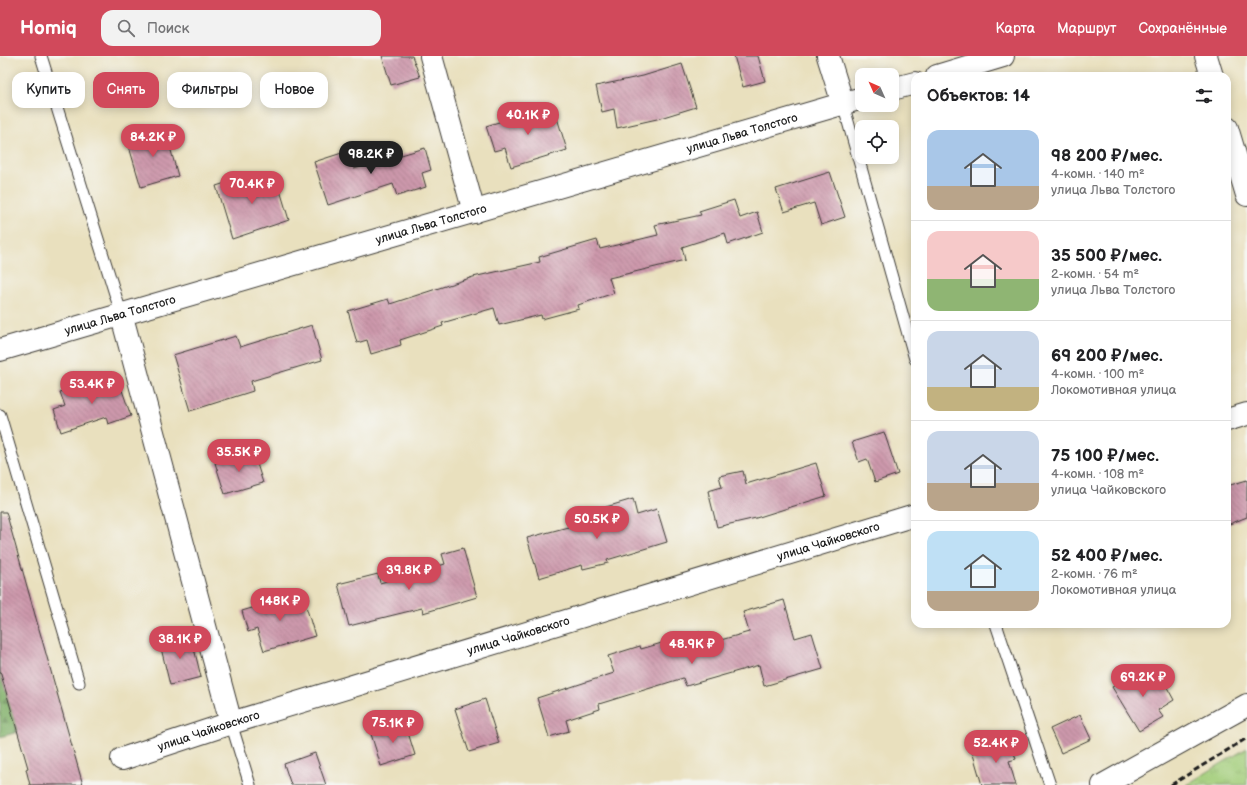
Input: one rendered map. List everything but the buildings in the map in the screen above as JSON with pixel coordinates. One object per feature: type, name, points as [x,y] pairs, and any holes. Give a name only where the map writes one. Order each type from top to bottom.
[{"type":"street","points":[[431,56],[474,212]]},
{"type":"street","points":[[828,56],[853,101]]},
{"type":"street","points":[[950,72],[1003,56]]},
{"type":"street","points":[[1206,56],[1211,72]]},
{"type":"street","points":[[899,87],[911,83]]},
{"type":"street","name":"улица Льва Толстого","points":[[0,350],[121,313],[853,101]]},
{"type":"street","points":[[1231,142],[1247,196]]},
{"type":"street","points":[[121,313],[231,723]]},
{"type":"street","points":[[1231,419],[1247,414]]},
{"type":"street","name":"улица Чайковского","points":[[122,759],[231,723],[911,516]]},
{"type":"street","points":[[1103,785],[1247,705]]},
{"type":"lane","points":[[41,56],[121,313]]},
{"type":"lane","points":[[853,101],[911,342]]},
{"type":"lane","points":[[0,415],[3,436],[79,683]]},
{"type":"lane","points":[[997,628],[1050,785]]},
{"type":"lane","points":[[231,723],[250,785]]},
{"type":"green space","points":[[0,671],[18,732],[0,737]]},
{"type":"green space","points":[[1247,748],[1247,785],[1186,785]]},
{"type":"railway","points":[[1171,785],[1247,738]]}]
